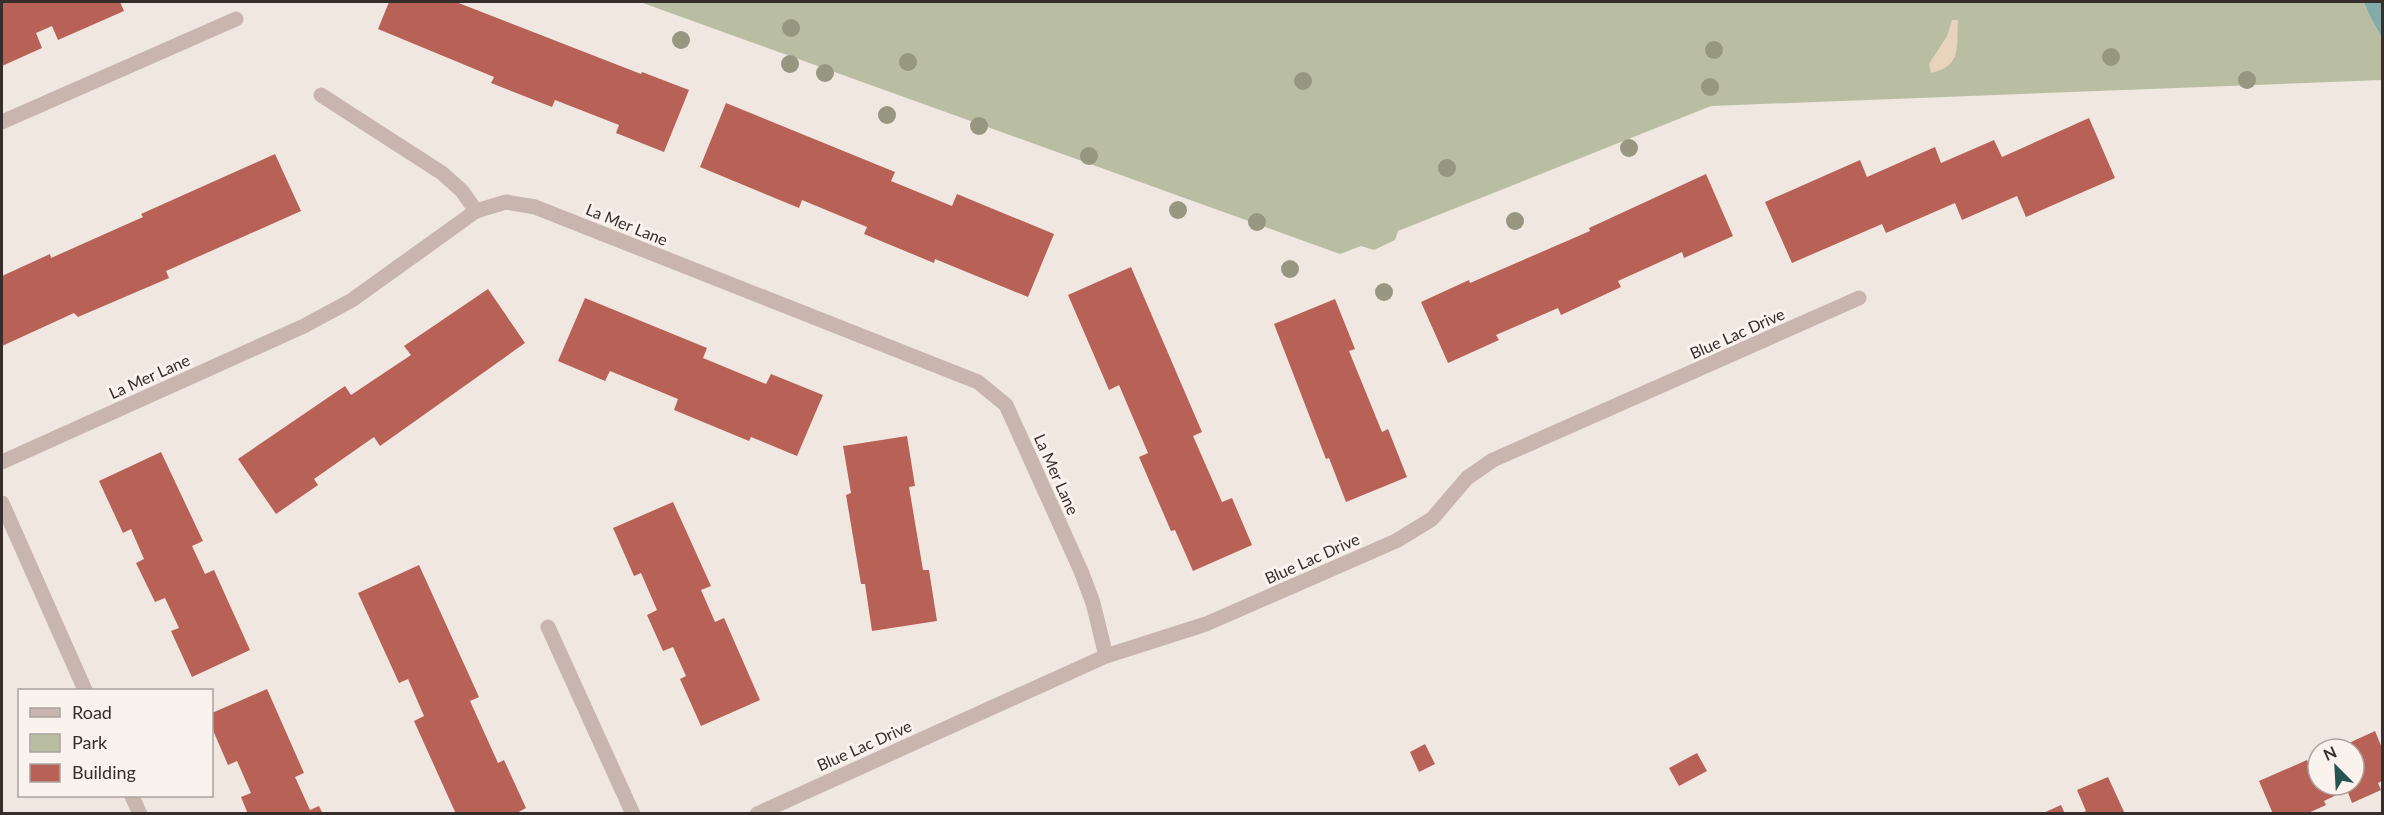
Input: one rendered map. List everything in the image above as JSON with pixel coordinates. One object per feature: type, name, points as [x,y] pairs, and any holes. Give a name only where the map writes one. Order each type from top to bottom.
[{"type":"street","points":[[2,122],[236,19]]},
{"type":"street","points":[[321,95],[442,173],[462,190],[476,211]]},
{"type":"street","name":"La Mer Lane","points":[[2,462],[304,326],[352,300],[476,211],[506,202],[535,207],[978,382],[1006,405],[1082,571],[1093,603],[1106,656]]},
{"type":"street","name":"Blue Lac Drive","points":[[757,813],[1106,656],[1206,624],[1396,541],[1432,519],[1467,478],[1493,460],[1859,298]]},
{"type":"street","points":[[2,503],[85,689]]},
{"type":"street","points":[[548,627],[633,813]]},
{"type":"street","points":[[133,797],[140,813]]},
{"type":"green space","points":[[640,2],[2382,2],[2382,80],[1711,106],[1398,231],[1395,240],[1374,250],[1361,246],[1340,254]]},
{"type":"sand","points":[[1952,20],[1958,20],[1956,54],[1948,65],[1931,73],[1929,64],[1947,36]]},
{"type":"water","points":[[2364,2],[2382,2],[2382,37],[2371,18]]},
{"type":"building","points":[[2,2],[120,2],[124,11],[58,40],[52,26],[36,33],[42,48],[2,66]]},
{"type":"building","points":[[389,2],[456,2],[641,74],[642,72],[689,90],[664,152],[616,133],[619,125],[555,100],[552,107],[491,83],[494,77],[378,29]]},
{"type":"building","points":[[726,103],[895,172],[891,181],[952,206],[957,194],[1054,234],[1028,297],[935,259],[934,263],[864,234],[867,227],[802,200],[799,208],[700,167]]},
{"type":"building","points":[[2089,118],[2115,178],[2026,217],[2017,196],[1962,220],[1955,203],[1886,233],[1882,224],[1792,263],[1765,202],[1860,160],[1867,177],[1935,147],[1941,163],[1994,140],[2002,157]]},
{"type":"building","points":[[275,154],[301,211],[166,271],[169,278],[78,317],[74,313],[2,346],[2,276],[50,254],[51,258],[143,217],[141,214]]},
{"type":"building","points":[[1706,174],[1733,236],[1684,258],[1682,252],[1618,281],[1621,287],[1561,315],[1558,308],[1496,335],[1499,340],[1448,363],[1421,302],[1590,231],[1589,228]]},
{"type":"building","points":[[1131,267],[1202,432],[1193,436],[1222,502],[1232,498],[1252,545],[1193,571],[1175,530],[1171,531],[1139,457],[1148,453],[1119,385],[1109,390],[1068,295]]},
{"type":"building","points":[[488,289],[525,343],[380,446],[374,437],[314,479],[318,485],[276,514],[238,459],[345,386],[351,395],[411,355],[404,346]]},
{"type":"building","points":[[585,298],[707,348],[703,358],[766,384],[771,374],[823,395],[797,456],[751,437],[749,441],[674,410],[678,399],[610,371],[605,381],[558,361]]},
{"type":"building","points":[[1335,299],[1355,349],[1349,351],[1382,432],[1388,429],[1407,477],[1346,502],[1329,458],[1326,459],[1274,324]]},
{"type":"building","points":[[907,436],[915,486],[909,487],[923,570],[929,570],[937,621],[872,631],[865,584],[861,584],[846,495],[851,493],[843,446]]},
{"type":"building","points":[[161,452],[203,541],[192,546],[205,574],[214,570],[250,650],[192,677],[171,631],[179,628],[165,598],[155,602],[136,563],[144,559],[131,529],[123,533],[99,481]]},
{"type":"building","points":[[673,502],[711,586],[701,590],[715,622],[724,618],[760,700],[701,726],[680,679],[686,676],[673,647],[663,651],[647,615],[657,610],[641,573],[634,576],[613,528]]},
{"type":"building","points":[[419,565],[479,697],[470,701],[498,763],[504,760],[526,808],[515,814],[456,814],[414,721],[424,716],[408,679],[399,683],[358,593]]},
{"type":"building","points":[[267,689],[304,773],[295,777],[310,810],[319,806],[323,814],[248,814],[241,797],[251,793],[237,761],[228,765],[213,730],[213,713]]},
{"type":"building","points":[[2375,731],[2382,748],[2382,781],[2378,783],[2381,790],[2366,797],[2366,737],[2362,737]]},
{"type":"building","points":[[1425,744],[1435,764],[1419,772],[1410,752]]},
{"type":"building","points":[[1697,753],[1707,771],[1679,786],[1669,768]]},
{"type":"building","points":[[2306,760],[2306,797],[2332,797],[2324,801],[2326,805],[2306,814],[2273,814],[2259,781]]},
{"type":"building","points":[[2108,777],[2125,814],[2080,814],[2086,811],[2077,790]]},
{"type":"building","points":[[2350,797],[2365,797],[2352,803]]},
{"type":"building","points":[[2061,805],[2065,814],[2041,814]]}]
